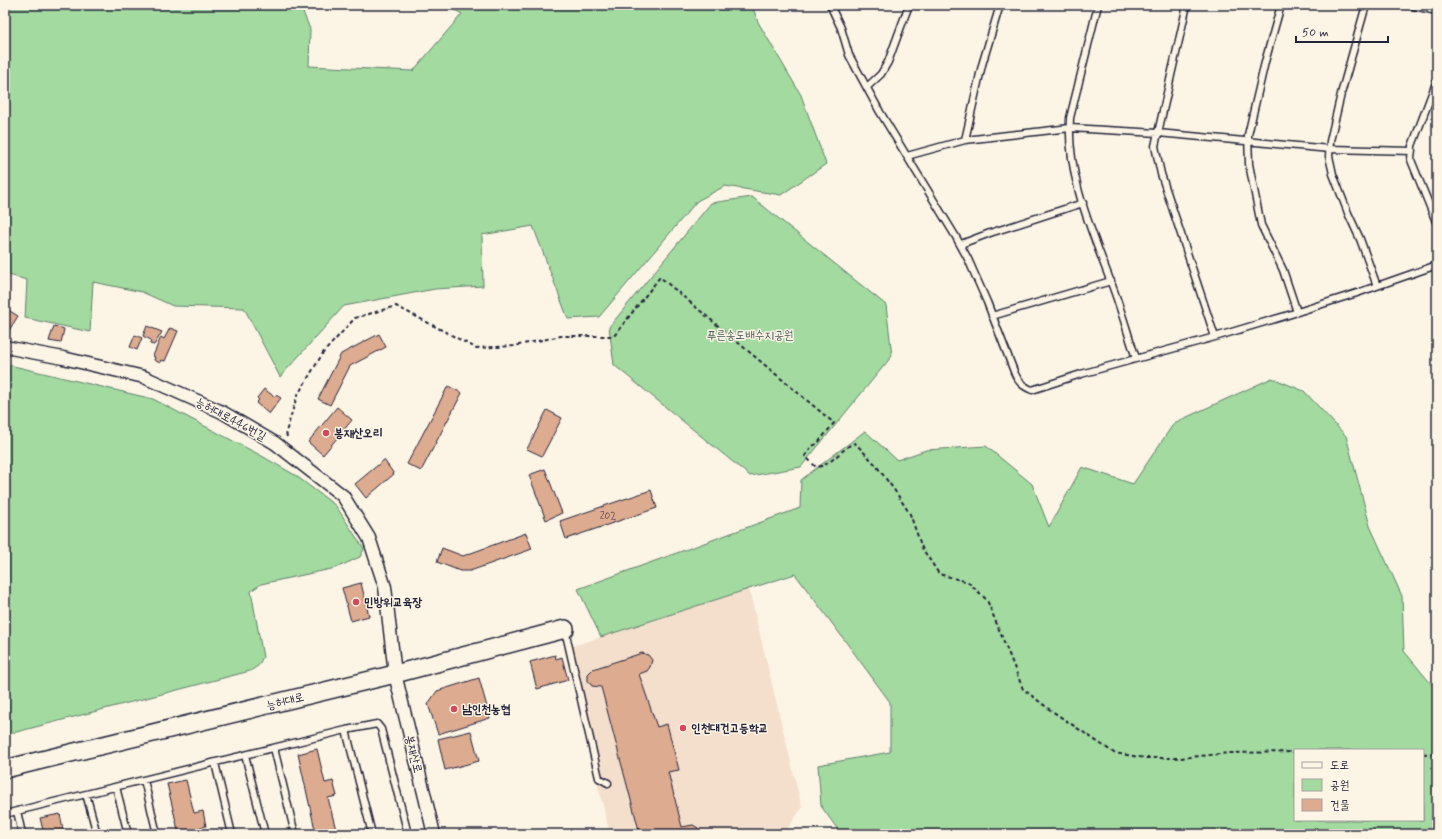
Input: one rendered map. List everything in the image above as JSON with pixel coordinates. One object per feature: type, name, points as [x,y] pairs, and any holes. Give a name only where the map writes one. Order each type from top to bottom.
[{"type":"main road","name":"능허대로","points":[[5,769],[395,674],[564,629]]},
{"type":"street","name":"능허대로446번길","points":[[5,348],[63,358],[144,376],[222,412],[275,443],[343,496],[369,538],[385,587],[395,674]]},
{"type":"street","name":"봉재산로","points":[[395,674],[434,834]]},
{"type":"lane","points":[[830,5],[841,28],[849,55],[880,112],[968,259],[1019,383],[1032,390],[1136,358],[1215,337],[1297,312],[1437,265]]},
{"type":"lane","points":[[867,87],[881,74],[888,62],[909,5]]},
{"type":"lane","points":[[965,140],[982,65],[1000,5]]},
{"type":"lane","points":[[1098,5],[1070,118],[1069,136],[1074,170],[1091,230],[1111,281],[1136,358]]},
{"type":"lane","points":[[1187,5],[1155,146],[1162,174],[1215,337]]},
{"type":"lane","points":[[1281,5],[1265,62],[1248,135],[1249,164],[1261,225],[1283,270],[1297,312]]},
{"type":"lane","points":[[1366,5],[1341,94],[1329,156],[1333,174],[1360,239],[1377,286]]},
{"type":"lane","points":[[1409,5],[1437,11]]},
{"type":"lane","points":[[1437,80],[1412,146],[1411,160],[1437,224]]},
{"type":"lane","points":[[907,156],[965,140],[1070,128],[1158,133],[1330,149],[1412,152]]},
{"type":"lane","points":[[960,244],[1083,203]]},
{"type":"lane","points":[[992,316],[1111,281]]},
{"type":"lane","points":[[564,629],[599,778],[608,783]]},
{"type":"lane","points":[[5,814],[346,730],[377,724],[381,729],[408,834]]},
{"type":"lane","points":[[346,730],[372,834]]},
{"type":"lane","points":[[274,748],[295,834]]},
{"type":"lane","points":[[246,755],[264,834]]},
{"type":"lane","points":[[215,762],[232,834]]},
{"type":"lane","points":[[144,780],[157,834]]},
{"type":"lane","points":[[116,787],[128,834]]},
{"type":"lane","points":[[86,794],[97,834]]},
{"type":"lane","points":[[17,811],[22,834]]},
{"type":"path","points":[[288,442],[286,432],[297,396],[323,353],[355,318],[396,306],[476,348],[514,346],[561,336],[614,336],[660,277],[834,424],[817,444],[812,446],[805,456],[816,467],[821,467],[835,458],[847,445],[855,443],[875,464],[910,514],[922,548],[938,574],[968,582],[987,600],[1023,689],[1049,709],[1114,753],[1146,758],[1181,758],[1229,753],[1294,752]]},
{"type":"path","points":[[1424,754],[1437,753]]},
{"type":"shaded area","name":"인천대건고등학교","points":[[749,589],[802,808],[787,829],[805,834],[610,834],[564,649]]},
{"type":"green space","points":[[5,5],[274,5],[303,12],[310,29],[309,66],[413,71],[462,14],[446,5],[752,5],[758,22],[801,95],[826,164],[781,195],[725,186],[697,201],[599,317],[568,319],[533,226],[482,235],[483,286],[435,289],[344,306],[280,377],[244,308],[173,306],[142,292],[93,282],[90,332],[25,318],[27,280],[5,274]]},
{"type":"green space","name":"푸른송도배수지공원","points":[[752,197],[886,305],[892,356],[801,467],[750,476],[614,365],[609,327],[711,203]]},
{"type":"green space","points":[[5,364],[153,399],[260,455],[295,475],[336,506],[364,549],[360,557],[336,568],[261,584],[251,591],[263,657],[258,666],[250,671],[5,735]]},
{"type":"green space","points":[[1272,378],[1304,391],[1346,436],[1370,526],[1402,596],[1404,651],[1432,685],[1437,682],[1437,834],[841,834],[821,806],[818,765],[890,752],[890,702],[795,574],[601,637],[578,589],[800,508],[801,480],[865,431],[897,460],[926,450],[986,446],[1032,484],[1049,527],[1082,467],[1133,484],[1174,423]]},
{"type":"building","points":[[5,308],[18,316],[8,332],[5,330]]},
{"type":"building","points":[[54,326],[64,329],[61,343],[49,341]]},
{"type":"building","points":[[147,326],[162,332],[154,345],[150,344],[151,340],[143,336]]},
{"type":"building","points":[[170,328],[178,331],[165,361],[161,360],[160,363],[154,360],[155,357],[153,356],[161,337],[164,339]]},
{"type":"building","points":[[379,334],[386,347],[350,366],[330,405],[318,399],[341,354]]},
{"type":"building","points":[[135,335],[142,338],[137,350],[130,347]]},
{"type":"building","points":[[448,386],[462,393],[421,471],[407,464]]},
{"type":"building","points":[[264,389],[275,397],[276,395],[281,398],[269,414],[256,403],[259,400],[257,398]]},
{"type":"building","points":[[337,407],[352,420],[323,455],[308,442]]},
{"type":"building","points":[[547,410],[562,418],[542,456],[527,449]]},
{"type":"building","points":[[384,460],[394,474],[366,498],[355,484]]},
{"type":"building","points":[[545,469],[562,513],[546,520],[529,475]]},
{"type":"building","points":[[651,490],[657,508],[566,539],[560,521]]},
{"type":"building","points":[[526,533],[532,549],[470,571],[460,571],[437,562],[442,548],[463,556]]},
{"type":"building","name":"민방위교육장","points":[[361,583],[369,616],[351,621],[342,588]]},
{"type":"building","points":[[642,653],[648,655],[652,660],[647,671],[639,674],[657,727],[667,724],[679,770],[668,772],[682,827],[693,825],[698,828],[699,834],[640,834],[601,687],[592,686],[588,681],[588,674],[593,669]]},
{"type":"building","points":[[555,655],[556,659],[562,657],[568,680],[537,689],[530,662]]},
{"type":"building","points":[[479,678],[490,718],[438,734],[428,704],[437,691]]},
{"type":"building","points":[[471,731],[479,761],[445,770],[438,739]]},
{"type":"building","points":[[317,749],[325,783],[333,781],[337,796],[328,798],[337,834],[316,834],[298,754]]},
{"type":"building","points":[[186,780],[194,813],[203,811],[206,826],[198,828],[199,834],[179,834],[167,784]]},
{"type":"building","points":[[60,814],[64,834],[44,834],[40,818]]},
{"type":"place","name":"봉재산오리","points":[[326,433]]},
{"type":"place","name":"민방위교육장","points":[[356,602]]},
{"type":"place","name":"남인천농협","points":[[454,709]]},
{"type":"place","name":"인천대건고등학교","points":[[683,728]]}]
